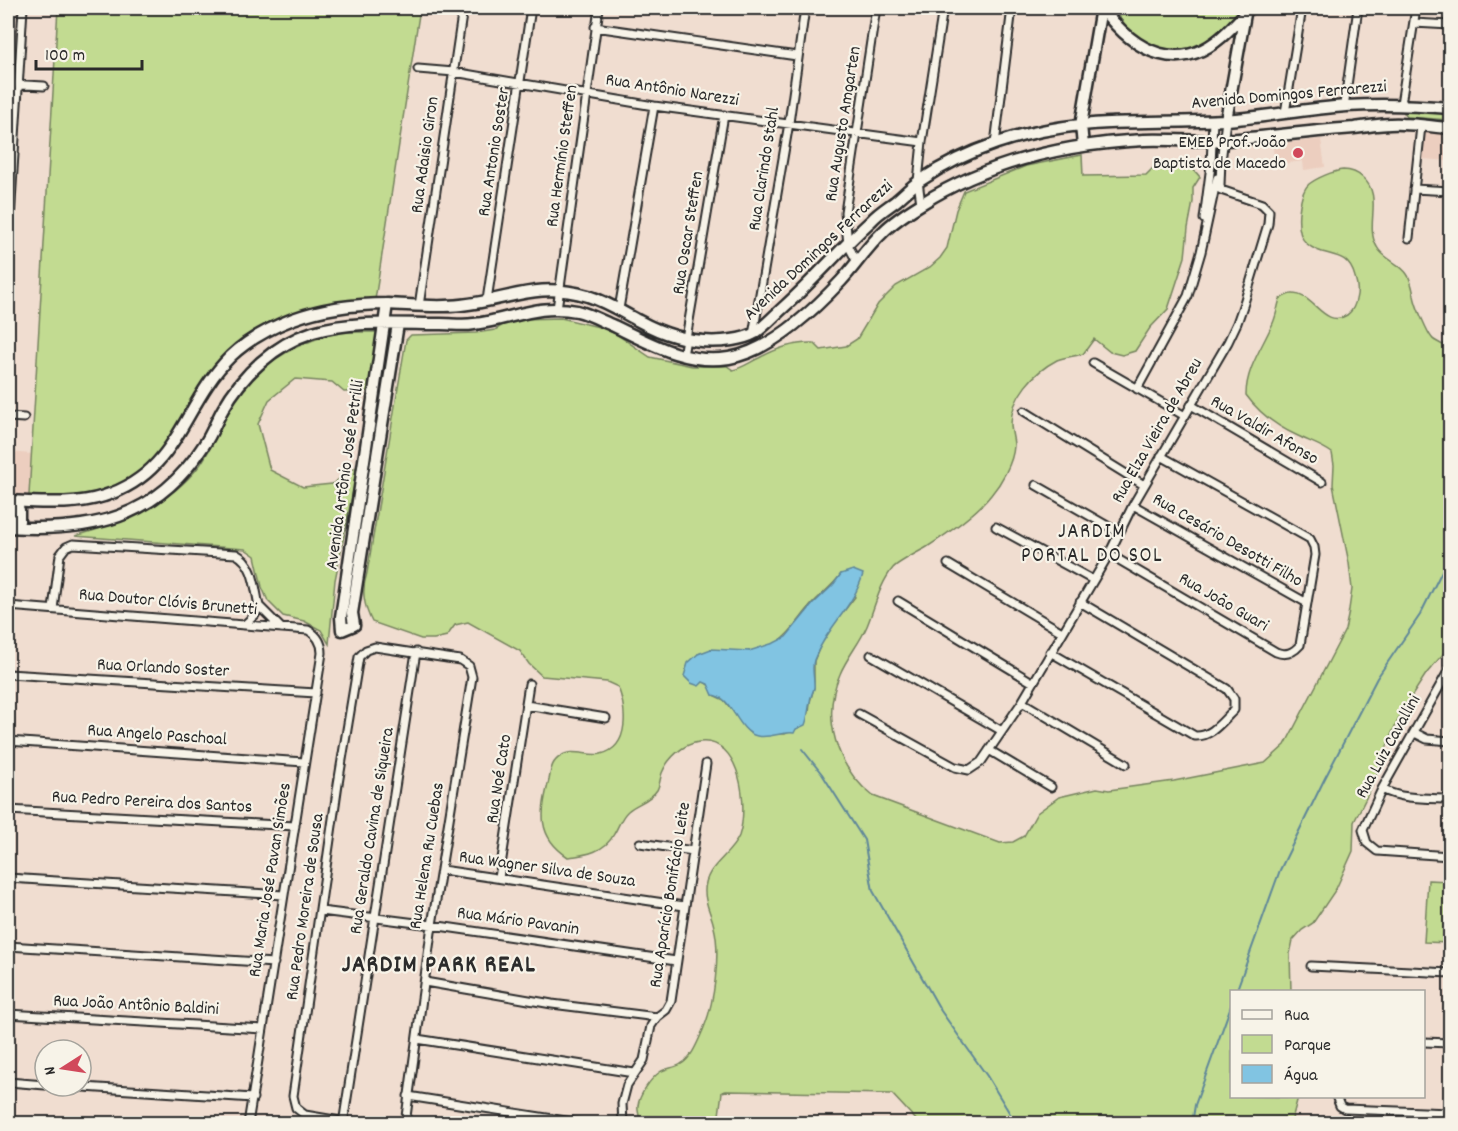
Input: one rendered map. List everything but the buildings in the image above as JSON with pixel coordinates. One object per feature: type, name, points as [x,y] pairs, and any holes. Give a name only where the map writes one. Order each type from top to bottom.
[{"type":"main road","points":[[1102,8],[1122,33],[1143,47],[1175,56],[1187,56],[1206,48],[1222,36],[1247,11]]},
{"type":"main road","points":[[1083,146],[1082,125],[1102,8]]},
{"type":"main road","points":[[1227,120],[1247,11]]},
{"type":"main road","name":"Avenida Domingos Ferrarezzi","points":[[9,501],[92,500],[125,488],[140,479],[163,457],[183,429],[210,382],[231,356],[256,337],[308,313],[341,307],[387,304],[461,305],[518,292],[560,290],[591,297],[619,309],[654,329],[687,340],[718,342],[753,335],[811,283],[871,220],[918,182],[972,152],[995,144],[1047,130],[1082,125],[1227,120],[1344,106],[1401,104],[1450,108]]},
{"type":"main road","points":[[1400,124],[1401,104]]},
{"type":"main road","name":"Avenida Domingos Ferrarezzi","points":[[13,524],[79,527],[115,518],[146,503],[174,483],[188,469],[207,441],[238,385],[258,365],[287,344],[314,332],[344,326],[385,324],[471,325],[524,312],[557,309],[587,314],[656,347],[683,356],[725,359],[756,350],[792,325],[842,280],[883,232],[921,204],[968,178],[997,166],[1034,155],[1083,146],[1145,140],[1224,140],[1400,124],[1450,128]]},
{"type":"main road","name":"Avenida Artônio José Petrilli","points":[[387,304],[341,617],[342,630],[354,626],[352,613],[400,325]]},
{"type":"main road","points":[[400,325],[419,306]]},
{"type":"main road","points":[[9,501],[19,510],[13,524]]},
{"type":"street","points":[[8,251],[23,8]]},
{"type":"street","name":"Rua Adaisio Giron","points":[[419,306],[463,8]]},
{"type":"street","name":"Rua Antonio Soster","points":[[487,300],[531,8]]},
{"type":"street","name":"Rua Hermínio Steffen","points":[[557,309],[599,8]]},
{"type":"street","name":"Rua Clarindo Stahl","points":[[753,335],[789,123],[805,8]]},
{"type":"street","name":"Rua Augusto Amgarten","points":[[848,245],[846,212],[876,8]]},
{"type":"street","points":[[921,204],[918,182],[922,142],[943,8]]},
{"type":"street","points":[[995,144],[1012,8]]},
{"type":"street","points":[[1285,113],[1302,8]]},
{"type":"street","points":[[1344,106],[1358,8]]},
{"type":"street","points":[[1401,104],[1416,8]]},
{"type":"street","points":[[1414,23],[1450,25]]},
{"type":"street","points":[[595,27],[797,56]]},
{"type":"street","name":"Rua Antônio Narezzi","points":[[418,69],[454,72],[654,106],[922,142]]},
{"type":"street","points":[[8,84],[44,86]]},
{"type":"street","points":[[619,309],[654,106]]},
{"type":"street","name":"Rua Oscar Steffen","points":[[683,356],[724,115]]},
{"type":"street","points":[[1201,252],[1206,192],[1211,165],[1213,120]]},
{"type":"street","points":[[1137,389],[1185,303],[1201,252],[1227,120]]},
{"type":"street","points":[[1409,238],[1421,126]]},
{"type":"street","name":"Rua Elza Vieira de Abreu","points":[[859,714],[962,770],[976,767],[1022,702],[1238,323],[1268,224],[1269,211],[1262,204],[1221,190],[1221,159]]},
{"type":"street","points":[[1414,189],[1450,192]]},
{"type":"street","points":[[848,245],[857,262]]},
{"type":"street","points":[[1093,363],[1185,416]]},
{"type":"street","name":"Rua Valdir Afonso","points":[[1191,405],[1322,482]]},
{"type":"street","points":[[1024,411],[1144,485]]},
{"type":"street","points":[[8,417],[24,418]]},
{"type":"street","points":[[1161,456],[1303,534],[1312,543],[1315,555],[1307,603]]},
{"type":"street","points":[[1036,485],[1118,532]]},
{"type":"street","name":"Rua Cesário Desotti Filho","points":[[1133,505],[1307,603]]},
{"type":"street","points":[[996,527],[1093,580]]},
{"type":"street","points":[[53,609],[60,555],[66,547],[73,544],[236,555],[248,565],[259,606],[281,628]]},
{"type":"street","name":"Rua João Guari","points":[[1108,554],[1281,654],[1292,653],[1300,645],[1307,603]]},
{"type":"street","points":[[948,564],[1062,632]]},
{"type":"street","points":[[898,601],[1032,682]]},
{"type":"street","points":[[1050,652],[1198,736],[1209,733],[1234,710],[1234,699],[1227,689],[1080,602]]},
{"type":"street","name":"Rua Doutor Clóvis Brunetti","points":[[8,606],[308,630],[320,642]]},
{"type":"street","points":[[244,625],[255,615],[259,606]]},
{"type":"street","name":"Rua Maria José Pavan Simões","points":[[249,1124],[322,654],[320,642]]},
{"type":"street","name":"Rua Pedro Moreira de Sousa","points":[[358,1124],[302,1114],[293,1102],[338,784],[359,657],[368,649],[375,647],[416,652]]},
{"type":"street","name":"Rua Helena Ru Cuebas","points":[[405,1124],[432,925],[472,677],[469,666],[460,660],[416,652]]},
{"type":"street","name":"Rua Geraldo Cavina de Siqueira","points":[[344,1122],[416,652]]},
{"type":"street","points":[[871,655],[1002,731]]},
{"type":"street","name":"Rua Luiz Cavallini","points":[[1450,668],[1448,679],[1382,789],[1364,826],[1363,833],[1367,843],[1374,850],[1381,852],[1450,856]]},
{"type":"street","name":"Rua Orlando Soster","points":[[8,674],[316,693]]},
{"type":"street","name":"Rua Noé Cato","points":[[500,878],[529,684]]},
{"type":"street","points":[[1022,702],[1126,764]]},
{"type":"street","points":[[526,705],[606,718]]},
{"type":"street","points":[[1415,733],[1433,740],[1450,741]]},
{"type":"street","name":"Rua Angelo Paschoal","points":[[8,741],[304,762]]},
{"type":"street","points":[[989,750],[1051,787]]},
{"type":"street","name":"Rua Aparício Bonifácio Leite","points":[[623,1124],[622,1104],[627,1085],[644,1060],[649,1030],[669,1004],[706,764]]},
{"type":"street","points":[[1382,789],[1402,796],[1450,799]]},
{"type":"street","name":"Rua Pedro Pereira dos Santos","points":[[8,810],[295,826]]},
{"type":"street","points":[[640,843],[693,851]]},
{"type":"street","name":"Rua Wagner Silva de Souza","points":[[442,870],[684,906]]},
{"type":"street","points":[[8,878],[284,896]]},
{"type":"street","name":"Rua Mário Pavanin","points":[[321,911],[676,961]]},
{"type":"street","points":[[8,946],[274,963]]},
{"type":"street","points":[[1311,966],[1450,973]]},
{"type":"street","points":[[425,982],[552,1004],[657,1017]]},
{"type":"street","name":"Rua João Antônio Baldini","points":[[8,1014],[263,1029]]},
{"type":"street","points":[[417,1039],[634,1073]]},
{"type":"street","points":[[1425,1042],[1450,1043]]},
{"type":"street","points":[[8,1082],[33,1083]]},
{"type":"street","points":[[93,1088],[252,1098]]},
{"type":"street","points":[[408,1096],[585,1124]]},
{"type":"street","points":[[1337,1098],[1340,1106],[1345,1109],[1450,1113]]},
{"type":"shaded area","points":[[1424,129],[1450,131],[1450,161],[1423,159]]},
{"type":"shaded area","name":"EMEB Prof. João Baptista de Macedo","points":[[1321,139],[1325,167],[1304,170],[1303,161],[1274,165],[1273,144]]},
{"type":"shaded area","points":[[8,452],[32,454],[29,495],[8,495]]},
{"type":"green space","points":[[58,8],[420,8],[375,300],[326,304],[280,318],[254,332],[151,464],[115,489],[89,496],[62,499],[29,495]]},
{"type":"green space","points":[[1114,8],[1243,8],[1207,43],[1198,48],[1179,51],[1159,48],[1141,40],[1133,34]]},
{"type":"green space","points":[[1410,109],[1450,112],[1450,120],[1407,117],[1404,113]]},
{"type":"green space","points":[[1082,155],[1083,176],[1146,175],[1154,167],[1179,166],[1191,169],[1200,177],[1193,188],[1185,257],[1168,309],[1150,328],[1135,351],[1122,355],[1110,352],[1094,339],[1083,354],[1057,360],[1032,378],[1015,404],[1011,424],[1013,452],[1006,472],[995,490],[961,523],[895,566],[884,582],[864,632],[846,662],[834,690],[832,724],[841,756],[860,784],[873,796],[1000,843],[1013,842],[1024,836],[1037,813],[1059,797],[1097,788],[1109,790],[1174,781],[1265,763],[1285,745],[1345,630],[1352,589],[1333,485],[1332,453],[1276,424],[1263,414],[1246,395],[1251,368],[1274,321],[1280,299],[1291,294],[1299,295],[1332,318],[1347,315],[1353,309],[1356,301],[1356,282],[1346,261],[1313,248],[1302,238],[1299,222],[1300,204],[1309,184],[1325,175],[1343,170],[1354,172],[1363,178],[1372,193],[1372,230],[1377,247],[1409,277],[1418,308],[1432,338],[1443,345],[1450,336],[1450,646],[1426,674],[1404,708],[1392,733],[1372,786],[1354,822],[1353,851],[1336,889],[1313,923],[1293,940],[1290,954],[1291,990],[1230,990],[1230,1098],[1298,1098],[1291,1123],[919,1123],[892,1094],[726,1091],[722,1092],[718,1123],[641,1123],[638,1106],[646,1087],[660,1072],[679,1065],[688,1058],[707,1020],[715,979],[717,951],[714,927],[705,897],[706,883],[713,868],[735,843],[742,823],[742,792],[733,761],[724,750],[713,743],[699,742],[687,746],[668,762],[654,794],[626,813],[606,845],[588,854],[568,857],[550,841],[544,823],[544,803],[551,770],[555,761],[566,754],[601,754],[611,750],[617,744],[624,726],[623,705],[618,687],[607,682],[542,676],[529,664],[520,651],[468,622],[455,625],[447,636],[421,639],[372,622],[367,610],[364,586],[406,340],[411,335],[476,333],[495,330],[506,323],[522,319],[561,318],[603,328],[650,357],[692,366],[727,366],[733,370],[786,346],[814,343],[821,350],[846,346],[857,339],[878,304],[896,286],[930,267],[940,258],[947,248],[956,210],[964,191],[1026,166]],"holes":[[[841,574],[855,597],[824,637],[814,661],[814,688],[809,713],[796,729],[785,734],[750,733],[724,700],[713,695],[711,687],[703,681],[698,654],[717,650],[748,651],[771,646],[792,629]]]},
{"type":"green space","points":[[340,332],[378,332],[369,391],[344,392],[332,382],[295,379],[269,400],[258,424],[270,470],[303,487],[332,484],[358,466],[335,580],[329,644],[321,630],[304,621],[283,616],[268,601],[262,587],[255,556],[245,549],[75,536],[111,525],[144,511],[173,492],[200,465],[230,408],[240,393],[263,368],[291,350]]},
{"type":"green space","points":[[1428,880],[1450,881],[1450,943],[1424,942]]},
{"type":"water","points":[[853,570],[863,574],[859,586],[819,648],[814,660],[814,688],[807,719],[805,725],[796,729],[794,733],[762,737],[752,734],[747,731],[725,701],[713,695],[708,684],[703,682],[699,686],[691,683],[684,676],[688,663],[698,654],[711,649],[749,651],[786,637],[841,574]]},
{"type":"waterway","points":[[1237,990],[1280,870],[1324,780],[1377,678],[1420,615],[1450,555]]},
{"type":"waterway","points":[[802,749],[822,774],[864,840],[873,891],[941,1011],[987,1076],[1012,1117],[1011,1124]]},
{"type":"waterway","points":[[1192,1124],[1195,1105],[1230,1009]]},
{"type":"place","name":"EMEB Prof. João Baptista de Macedo","points":[[1298,153]]},
{"type":"district","name":"JARDIM PORTAL DO SOL","points":[[1092,545]]},
{"type":"district","name":"JARDIM PARK REAL","points":[[439,966]]}]
